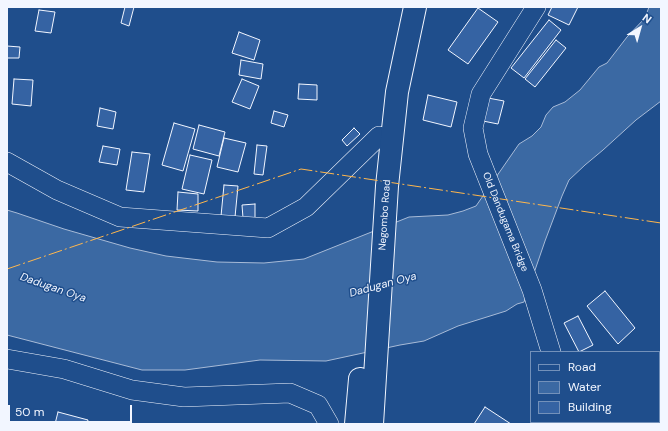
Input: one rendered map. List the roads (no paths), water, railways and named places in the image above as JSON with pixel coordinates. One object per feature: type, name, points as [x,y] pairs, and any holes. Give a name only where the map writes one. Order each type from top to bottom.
[{"type":"highway","name":"Negombo Road","points":[[381,186],[379,136],[383,89],[399,7]]},
{"type":"highway","name":"Negombo Road","points":[[372,424],[367,386],[381,186],[397,92],[414,7]]},
{"type":"highway","name":"Negombo Road","points":[[356,424],[367,386]]},
{"type":"street","name":"Old Dandugama Bridge","points":[[536,7],[481,94],[473,128],[478,154],[532,290],[551,351]]},
{"type":"street","points":[[7,162],[57,190],[120,217],[268,228],[306,207],[379,136]]},
{"type":"street","points":[[7,359],[64,369],[132,390],[184,397],[290,393],[318,405],[329,424]]},
{"type":"water","name":"Dadugan Oya","points":[[649,7],[661,7],[661,101],[636,120],[569,180],[545,241],[524,302],[517,304],[506,311],[458,326],[424,341],[326,361],[260,360],[185,370],[142,370],[7,335],[7,210],[64,229],[130,248],[166,256],[217,262],[264,263],[304,259],[409,217],[448,215],[463,211],[476,206],[519,144],[532,136],[541,127],[546,115],[553,107],[565,102],[580,90],[599,67],[607,63],[627,37],[645,18]]}]
